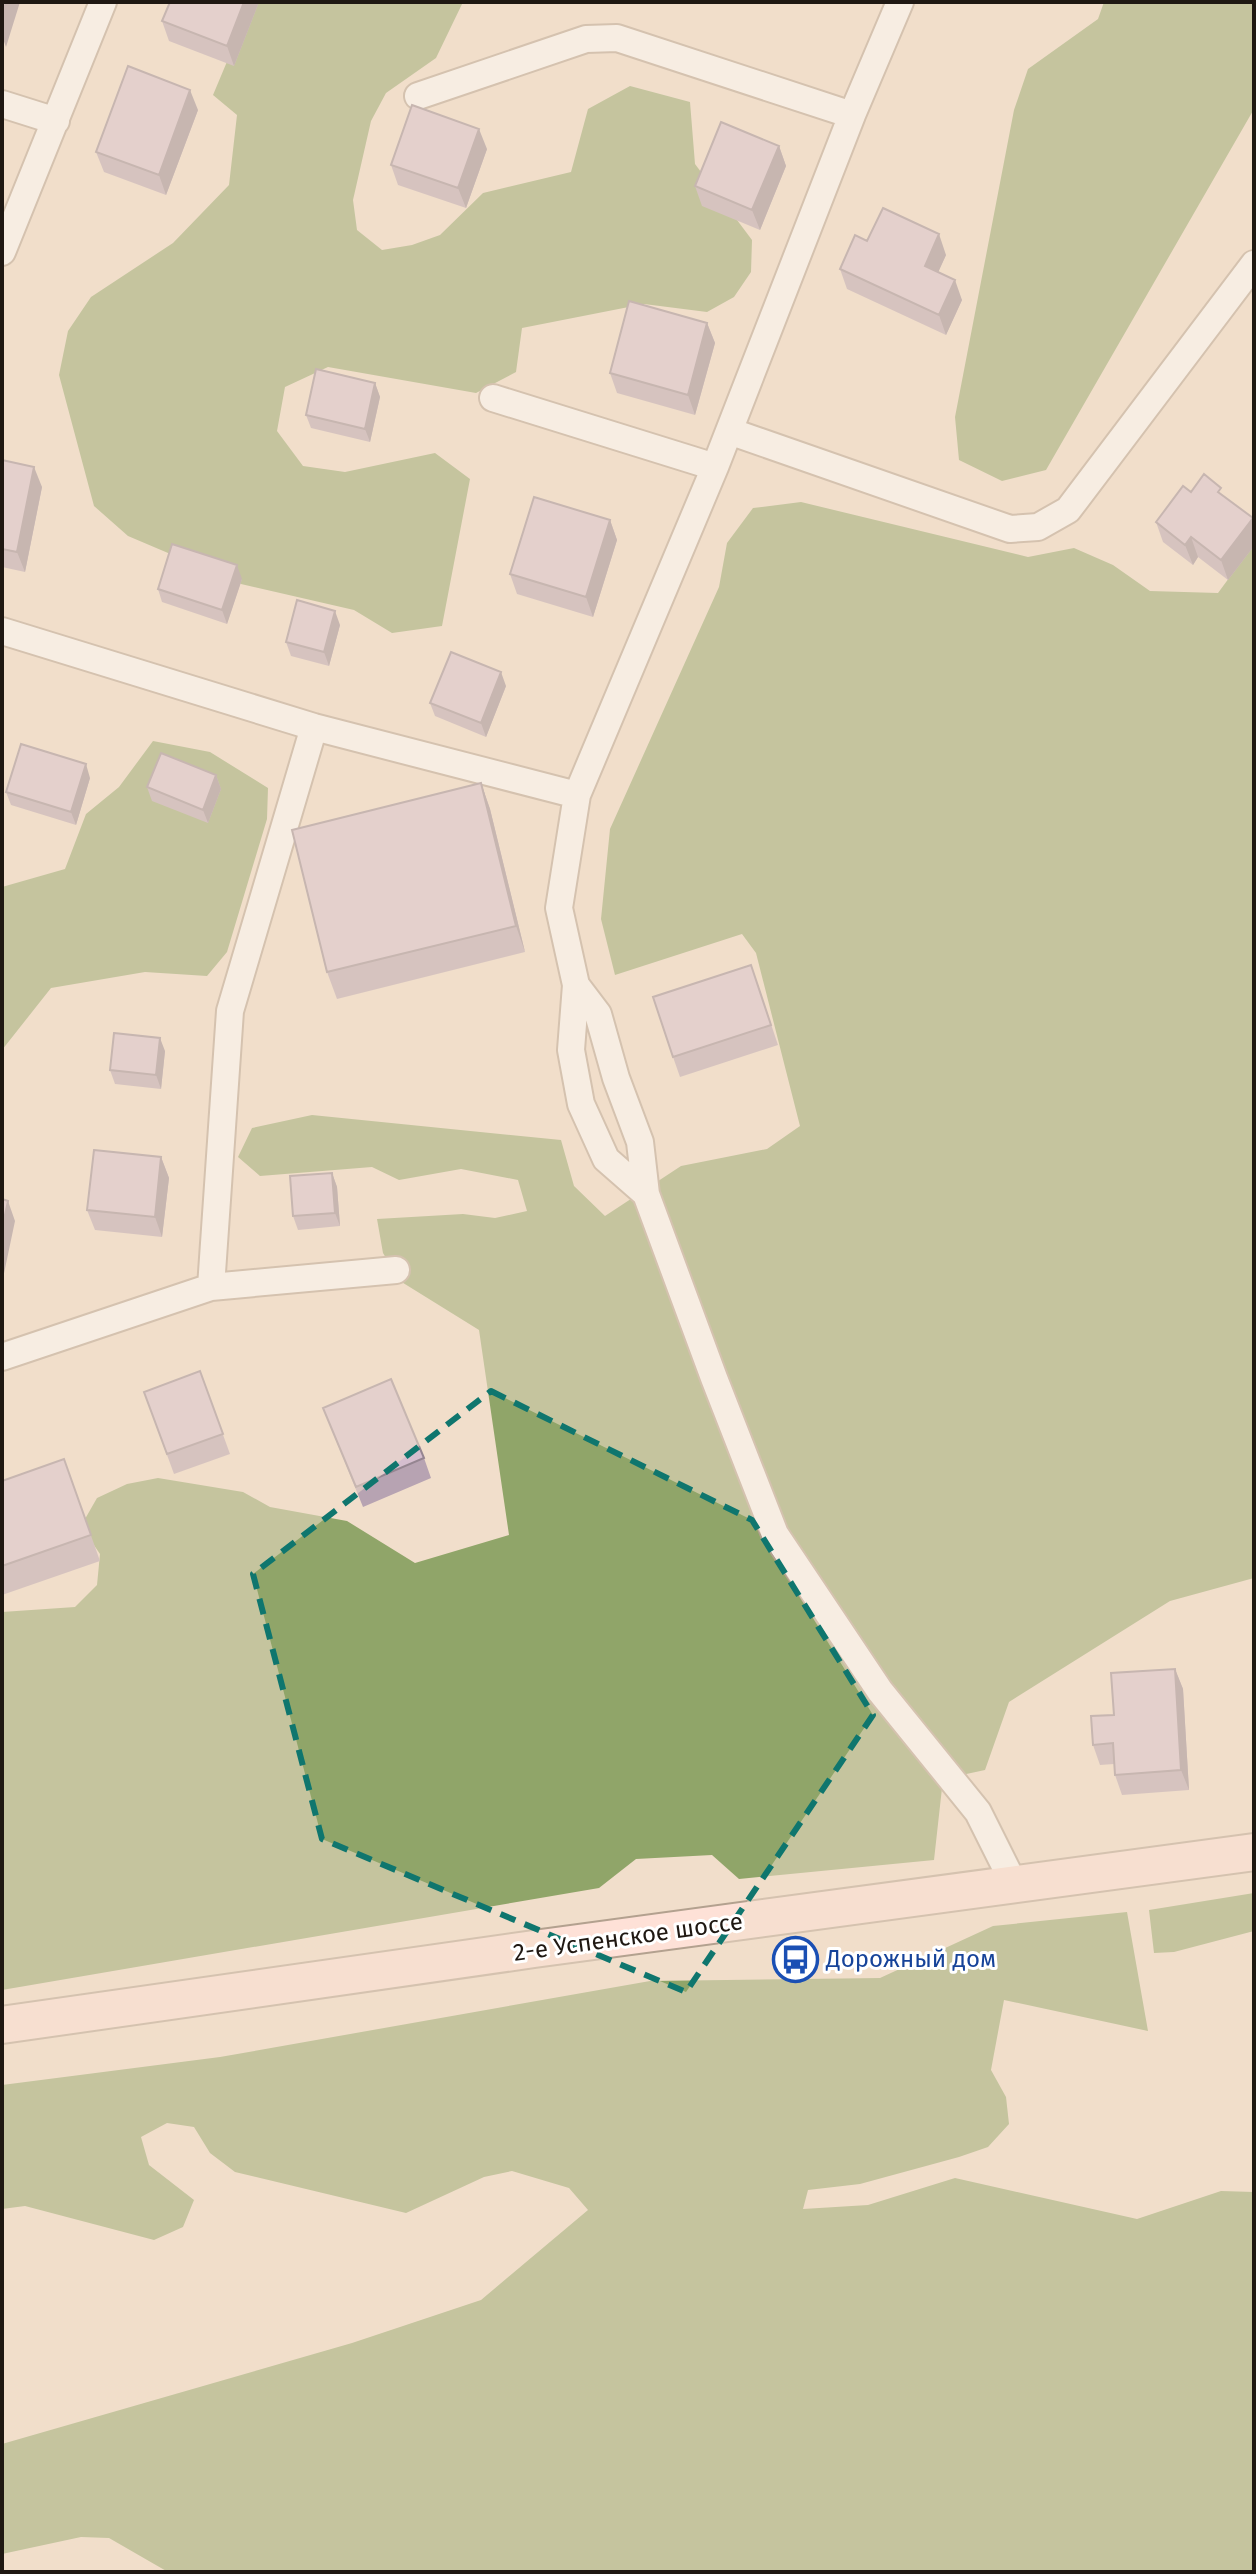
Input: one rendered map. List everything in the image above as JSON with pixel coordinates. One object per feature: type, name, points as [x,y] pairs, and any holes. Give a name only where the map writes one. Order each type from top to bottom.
[{"type":"main road","name":"2-е Успенское шоссе","points":[[2,2025],[1254,1852]]},
{"type":"street","points":[[2,252],[103,2]]},
{"type":"street","points":[[646,1194],[606,1159],[581,1104],[571,1050],[576,985],[559,908],[577,795],[715,467],[852,115],[900,2]]},
{"type":"street","points":[[418,96],[586,39],[617,38],[852,115]]},
{"type":"street","points":[[2,104],[56,121]]},
{"type":"street","points":[[729,431],[1010,529],[1038,527],[1068,510],[1254,264]]},
{"type":"street","points":[[493,398],[715,467]]},
{"type":"street","points":[[2,631],[314,727],[577,795]]},
{"type":"street","points":[[211,1287],[230,1011],[314,727]]},
{"type":"street","points":[[576,985],[598,1014],[616,1078],[640,1142],[646,1194],[775,1534],[880,1691],[978,1812],[1014,1884]]},
{"type":"street","points":[[2,1357],[211,1287],[396,1270]]},
{"type":"highlighted area","points":[[491,1391],[752,1520],[873,1715],[686,1992],[322,1839],[253,1574]]},
{"type":"green space","points":[[252,2],[463,2],[436,58],[386,93],[371,121],[353,200],[357,230],[382,250],[412,245],[440,235],[483,193],[571,172],[588,109],[630,86],[690,102],[695,164],[752,240],[751,272],[734,297],[707,312],[644,304],[522,328],[516,372],[476,393],[328,367],[285,387],[277,431],[303,466],[345,472],[435,453],[470,479],[442,626],[392,633],[354,610],[241,584],[128,536],[94,506],[59,375],[68,331],[91,297],[173,243],[229,185],[237,115],[213,95]]},
{"type":"green space","points":[[1104,2],[1254,2],[1254,109],[1046,470],[1002,481],[959,460],[955,417],[1014,110],[1028,69],[1098,19]]},
{"type":"green space","points":[[801,502],[1028,557],[1074,548],[1113,565],[1150,591],[1218,593],[1254,544],[1254,1578],[1170,1601],[1009,1702],[985,1770],[943,1779],[934,1860],[739,1879],[712,1855],[636,1859],[599,1888],[2,1990],[2,1612],[75,1607],[97,1585],[100,1554],[81,1526],[97,1498],[127,1484],[158,1478],[243,1492],[270,1507],[347,1521],[415,1563],[509,1535],[479,1330],[400,1281],[383,1253],[377,1219],[463,1214],[495,1218],[527,1211],[518,1180],[461,1169],[399,1180],[372,1167],[260,1176],[238,1157],[252,1128],[312,1115],[561,1140],[574,1186],[605,1216],[681,1166],[767,1149],[800,1126],[756,953],[742,934],[615,975],[601,919],[610,829],[719,587],[727,543],[753,508]]},
{"type":"green space","points":[[153,741],[210,752],[268,788],[267,819],[227,952],[207,976],[145,972],[51,988],[2,1050],[2,887],[65,869],[86,814],[119,787]]},
{"type":"green space","points":[[1254,1893],[1254,1931],[1174,1952],[1154,1953],[1149,1910]]},
{"type":"green space","points":[[1127,1912],[1148,2031],[1004,2000],[991,2070],[1006,2097],[1009,2124],[988,2147],[860,2184],[808,2190],[803,2209],[868,2205],[955,2178],[1137,2219],[1221,2191],[1254,2192],[1254,2572],[168,2572],[109,2538],[81,2537],[2,2554],[2,2444],[352,2343],[481,2300],[588,2210],[569,2188],[512,2171],[484,2177],[406,2213],[235,2172],[210,2153],[194,2127],[167,2123],[141,2137],[149,2165],[194,2200],[183,2227],[154,2240],[25,2206],[2,2209],[2,2085],[220,2057],[650,1981],[880,1978],[993,1926]]},
{"type":"building","points":[[170,2],[244,2],[227,46],[162,21]]},
{"type":"building","points":[[128,66],[190,90],[159,175],[96,152]]},
{"type":"building","points":[[412,105],[479,129],[458,188],[391,165]]},
{"type":"building","points":[[721,122],[779,146],[752,210],[695,186]]},
{"type":"building","points":[[883,208],[939,234],[925,266],[955,280],[939,315],[840,269],[855,235],[867,241]]},
{"type":"building","points":[[629,301],[707,323],[688,395],[610,373]]},
{"type":"building","points":[[316,369],[375,383],[365,429],[306,415]]},
{"type":"building","points":[[2,460],[34,467],[17,552],[2,549]]},
{"type":"building","points":[[1204,474],[1221,488],[1218,492],[1253,518],[1221,560],[1191,537],[1185,545],[1156,522],[1183,486],[1191,492]]},
{"type":"building","points":[[534,497],[610,520],[586,597],[510,574]]},
{"type":"building","points":[[172,544],[237,565],[222,610],[158,589]]},
{"type":"building","points":[[297,600],[335,611],[324,652],[286,642]]},
{"type":"building","points":[[451,652],[501,672],[481,723],[430,703]]},
{"type":"building","points":[[21,744],[86,764],[71,812],[6,792]]},
{"type":"building","points":[[161,753],[216,775],[203,810],[147,787]]},
{"type":"building","points":[[481,783],[516,926],[327,972],[292,830]]},
{"type":"building","points":[[751,965],[771,1025],[673,1057],[653,997]]},
{"type":"building","points":[[114,1033],[160,1038],[156,1075],[110,1070]]},
{"type":"building","points":[[94,1150],[161,1157],[155,1217],[87,1210]]},
{"type":"building","points":[[332,1173],[335,1213],[293,1216],[290,1176]]},
{"type":"building","points":[[2,1199],[8,1201],[2,1229]]},
{"type":"building","points":[[200,1371],[223,1434],[167,1454],[144,1392]]},
{"type":"building","points":[[391,1379],[424,1458],[356,1487],[323,1408]]},
{"type":"building","points":[[64,1459],[91,1535],[2,1566],[2,1481]]},
{"type":"building","points":[[1175,1669],[1181,1770],[1115,1775],[1113,1743],[1093,1745],[1091,1716],[1114,1715],[1111,1673]]},
{"type":"place","name":"Дорожный дом","points":[[795,1959]]}]
